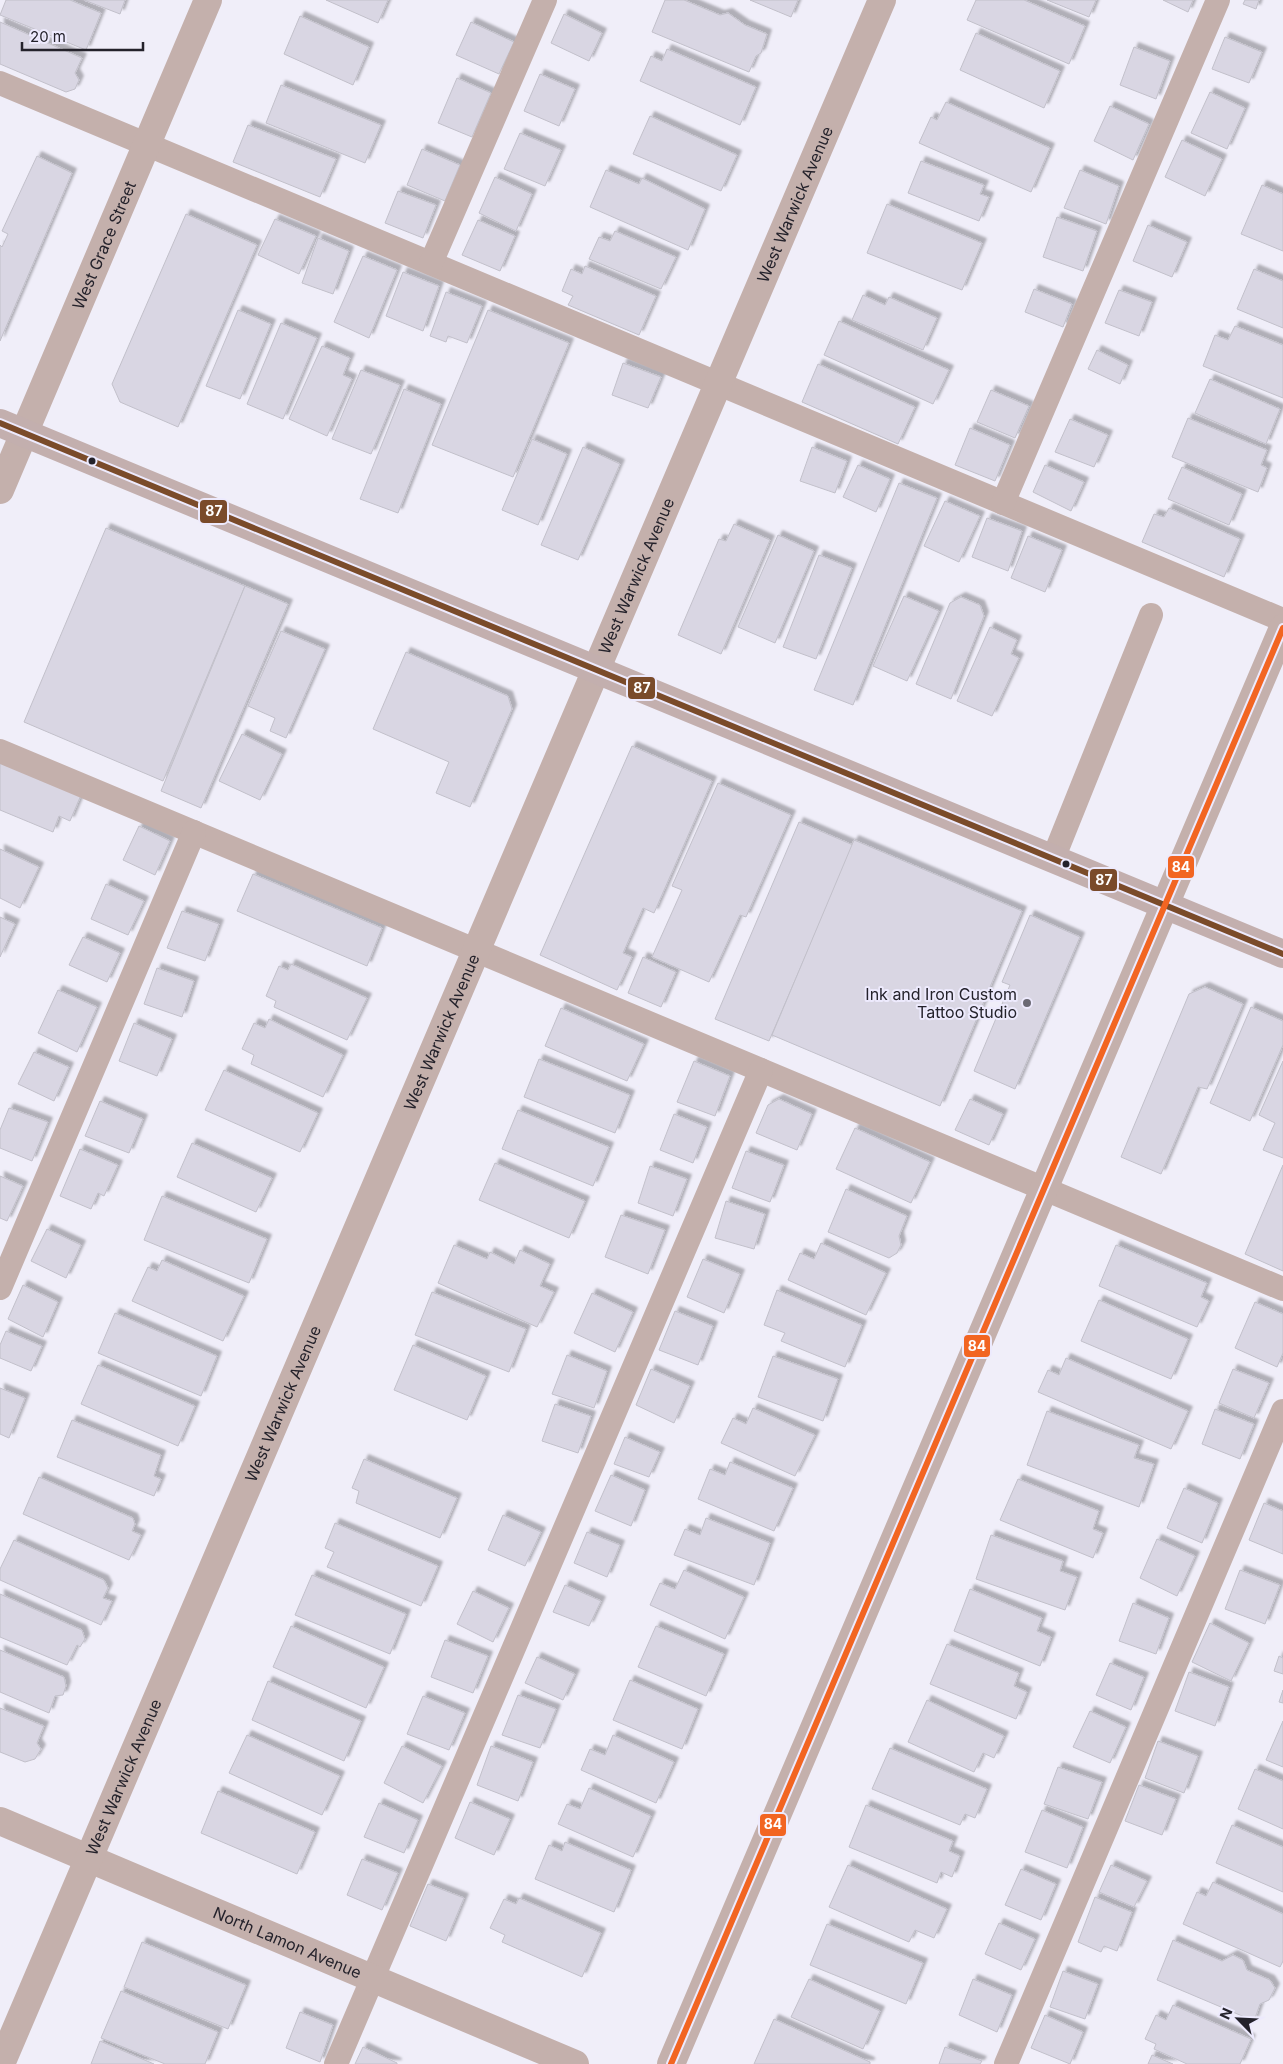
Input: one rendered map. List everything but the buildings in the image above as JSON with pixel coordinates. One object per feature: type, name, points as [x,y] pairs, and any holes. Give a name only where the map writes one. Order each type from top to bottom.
[{"type":"main road","points":[[12,428],[1283,954]]},
{"type":"street","name":"West Grace Street","points":[[0,490],[12,428],[147,144],[208,0]]},
{"type":"street","name":"West Warwick Avenue","points":[[1,2064],[882,0]]},
{"type":"street","points":[[671,2064],[1283,628]]},
{"type":"street","name":"North Lamon Avenue","points":[[0,1821],[575,2064]]},
{"type":"lane","points":[[431,263],[544,0]]},
{"type":"lane","points":[[1003,503],[1218,0]]},
{"type":"lane","points":[[0,83],[1283,620]]},
{"type":"lane","points":[[1053,858],[1151,615]]},
{"type":"lane","points":[[0,751],[1283,1289]]},
{"type":"lane","points":[[0,1288],[194,832]]},
{"type":"lane","points":[[336,2064],[761,1070]]},
{"type":"lane","points":[[1006,2064],[1283,1410]]},
{"type":"transit line","name":"87","points":[[0,423],[1283,954]]},
{"type":"transit line","name":"84","points":[[671,2064],[1283,628]]},
{"type":"place","name":"Ink and Iron Custom Tattoo Studio","points":[[1027,1003]]}]
